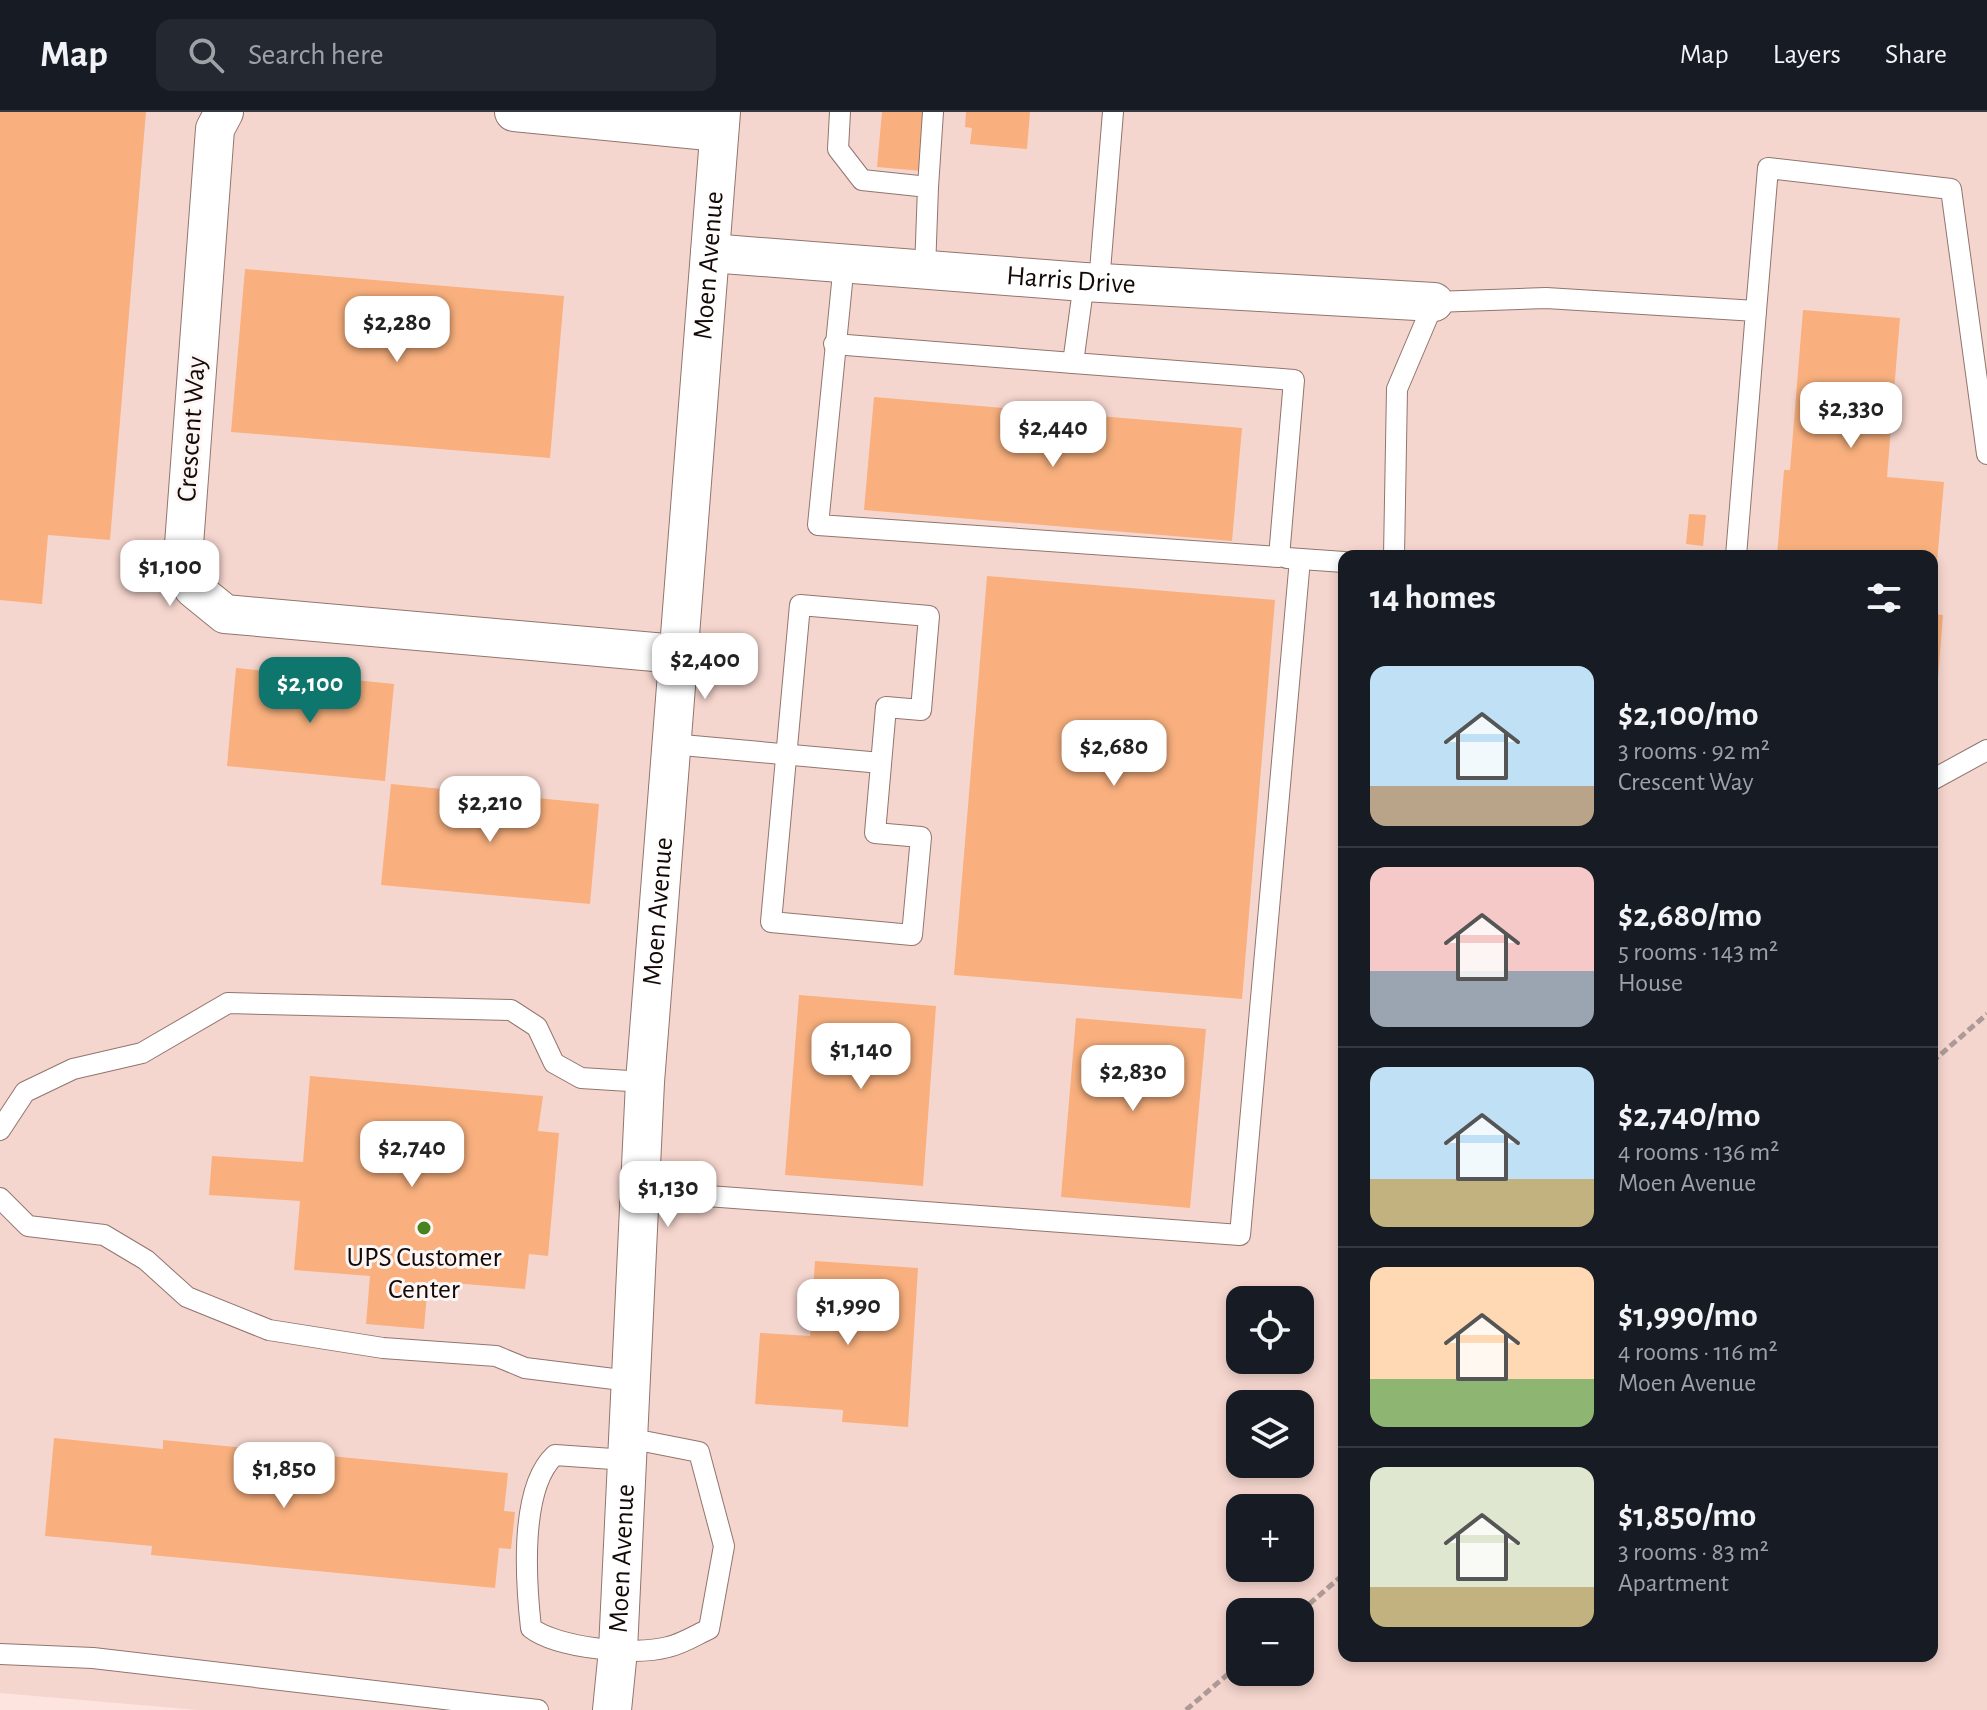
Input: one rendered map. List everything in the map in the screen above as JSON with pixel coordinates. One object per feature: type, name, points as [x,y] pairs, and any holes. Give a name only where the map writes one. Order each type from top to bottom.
[{"type":"street","name":"Crescent Way","points":[[224,112],[215,129],[183,558],[193,588],[225,614],[677,654]]},
{"type":"street","points":[[514,112],[720,122]]},
{"type":"street","name":"Moen Avenue","points":[[612,1710],[618,1650],[645,1082],[720,122]]},
{"type":"street","name":"Harris Drive","points":[[710,253],[1092,282],[1434,302]]},
{"type":"lane","points":[[840,112],[838,149],[862,180],[928,187]]},
{"type":"lane","points":[[925,270],[933,112]]},
{"type":"lane","points":[[1073,363],[1092,282],[1113,112]]},
{"type":"lane","points":[[1736,550],[1768,168],[1951,189],[1987,454]]},
{"type":"lane","points":[[844,263],[818,525],[1338,562]]},
{"type":"lane","points":[[1394,550],[1397,389],[1434,302],[1546,298],[1756,311]]},
{"type":"lane","points":[[834,344],[1294,380],[1279,557]]},
{"type":"lane","points":[[639,1191],[1240,1235],[1300,559]]},
{"type":"lane","points":[[800,605],[929,616],[921,710],[886,707],[875,833],[921,837],[912,935],[771,922],[787,753],[800,605]]},
{"type":"lane","points":[[671,744],[881,763]]},
{"type":"lane","points":[[1938,777],[1987,750]]},
{"type":"lane","points":[[0,1130],[25,1092],[73,1069],[142,1053],[228,1003],[511,1010],[537,1027],[554,1063],[581,1078],[645,1082]]},
{"type":"lane","points":[[0,1198],[28,1226],[104,1235],[146,1260],[187,1297],[269,1330],[383,1348],[496,1356],[525,1368],[630,1381]]},
{"type":"lane","points":[[627,1449],[699,1452],[724,1546],[709,1629],[668,1648],[618,1650],[544,1637],[531,1628],[527,1588],[532,1498],[546,1463],[555,1455],[627,1449]]},
{"type":"lane","points":[[0,1654],[140,1663],[538,1710]]},
{"type":"path","points":[[1938,1057],[1987,1014]]},
{"type":"path","points":[[1314,1600],[1338,1579]]},
{"type":"path","points":[[1186,1710],[1226,1676]]},
{"type":"shaded area","points":[[0,112],[1987,112],[1987,1710],[198,1710],[0,1693]]},
{"type":"building","points":[[0,112],[146,112],[110,540],[48,535],[42,604],[0,600]]},
{"type":"building","points":[[882,112],[926,112],[921,171],[877,167]]},
{"type":"building","points":[[966,112],[1030,112],[1027,149],[970,144],[972,128],[965,127]]},
{"type":"building","points":[[245,269],[564,296],[550,458],[231,432]]},
{"type":"building","points":[[1803,310],[1900,318],[1887,477],[1944,482],[1938,551],[1777,550],[1784,470],[1790,470]]},
{"type":"building","points":[[874,397],[1242,428],[1232,541],[864,510]]},
{"type":"building","points":[[1689,514],[1706,515],[1703,546],[1686,544]]},
{"type":"building","points":[[987,576],[1275,600],[1242,999],[954,975]]},
{"type":"building","points":[[1938,615],[1943,615],[1938,679]]},
{"type":"building","points":[[236,668],[394,684],[385,781],[227,766]]},
{"type":"building","points":[[391,784],[599,804],[590,904],[381,885]]},
{"type":"building","points":[[799,995],[936,1006],[923,1186],[785,1175]]},
{"type":"building","points":[[1076,1018],[1206,1029],[1190,1208],[1061,1197]]},
{"type":"building","name":"UPS Customer Center","points":[[310,1076],[543,1096],[538,1131],[559,1133],[548,1256],[529,1254],[525,1289],[428,1281],[424,1329],[366,1324],[370,1276],[294,1270],[300,1201],[209,1195],[212,1156],[303,1162]]},
{"type":"building","points":[[815,1261],[918,1268],[908,1427],[842,1422],[843,1410],[755,1404],[760,1333],[810,1336]]},
{"type":"building","points":[[54,1438],[163,1449],[163,1440],[508,1473],[504,1511],[515,1512],[511,1549],[499,1548],[495,1588],[151,1555],[152,1546],[45,1536]]},
{"type":"place","name":"UPS Customer Center","points":[[424,1228]]}]
